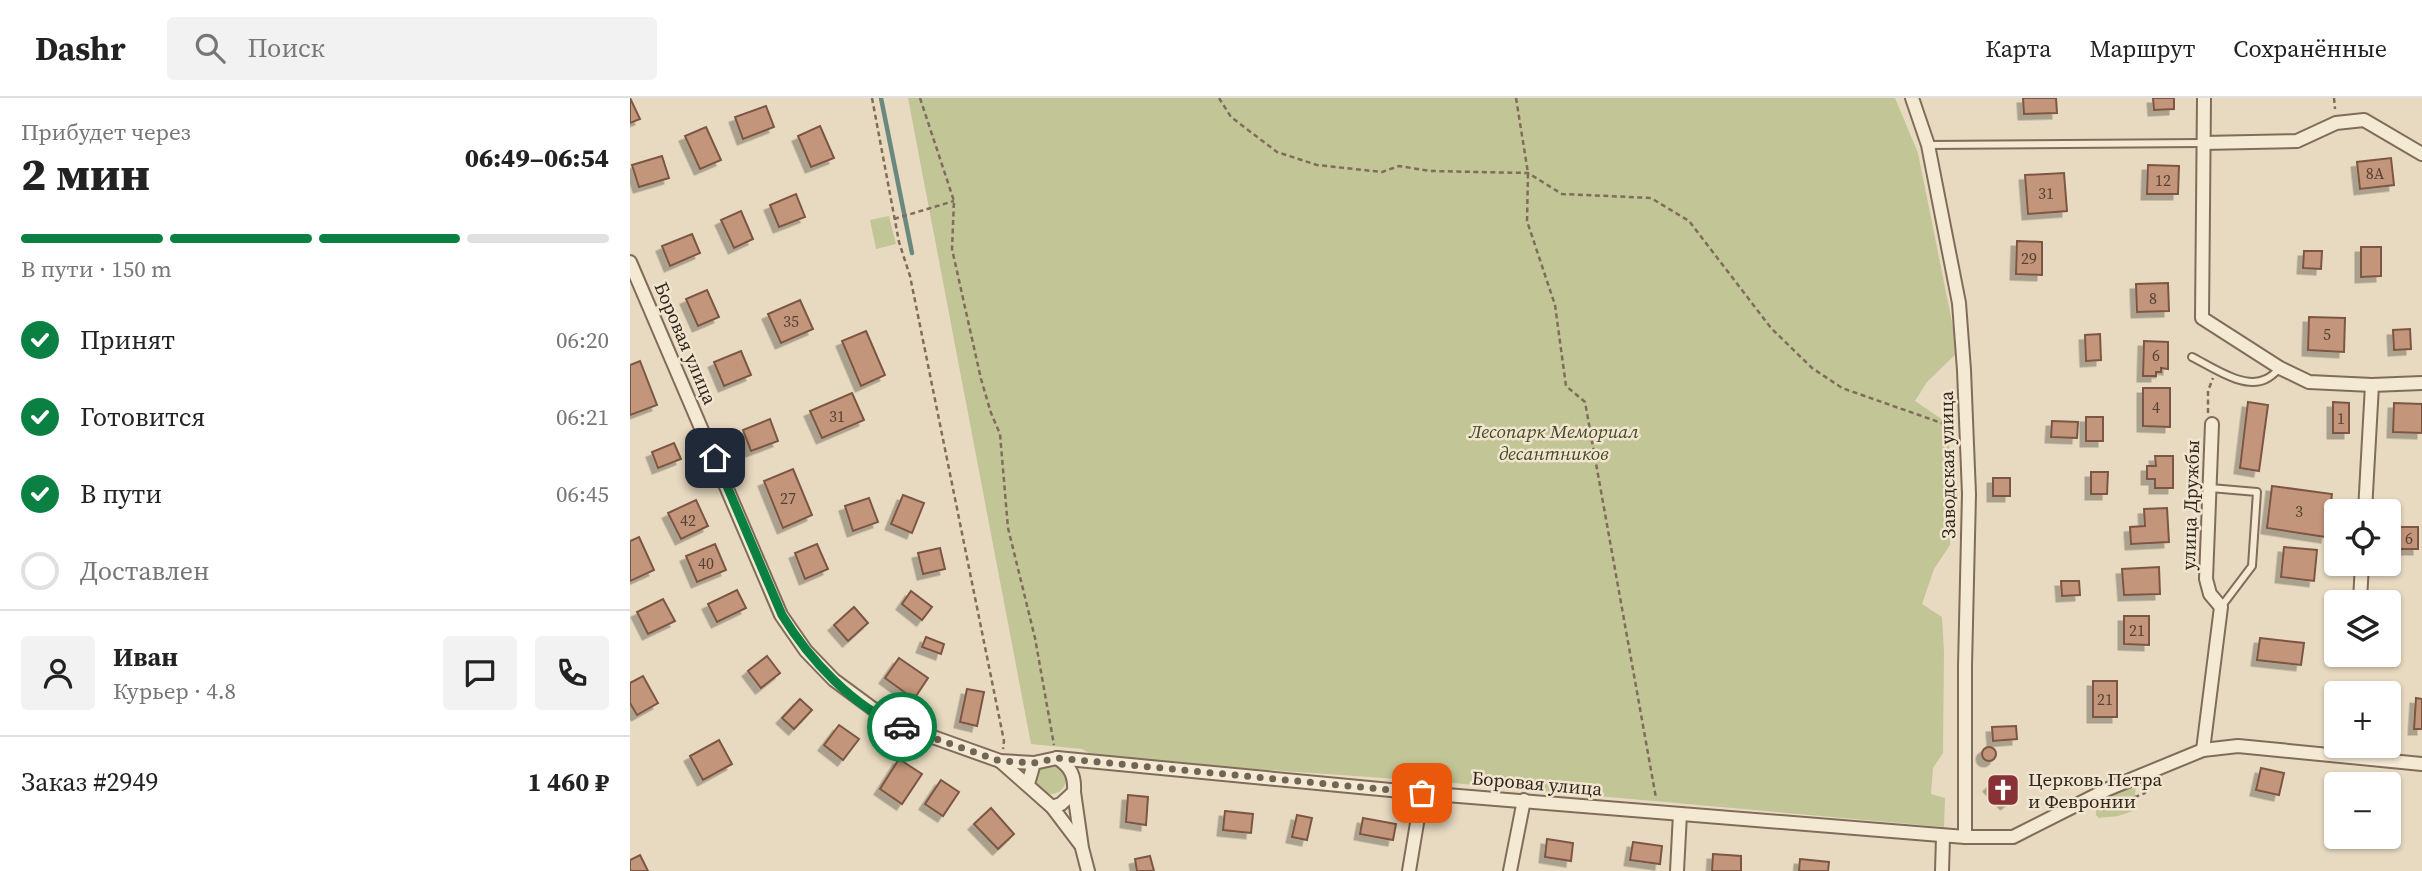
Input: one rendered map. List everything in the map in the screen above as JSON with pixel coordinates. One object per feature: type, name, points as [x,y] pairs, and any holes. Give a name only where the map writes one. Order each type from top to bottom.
[{"type":"street","name":"Заводская улица","points":[[1912,98],[1928,145],[1959,303],[1964,370],[1969,494],[1965,837]]},
{"type":"street","points":[[2204,98],[2202,318],[2280,369],[2309,382],[2372,385],[2422,383]]},
{"type":"street","points":[[2203,143],[2297,141],[2336,123],[2364,120],[2422,153]]},
{"type":"street","name":"Боровая улица","points":[[630,262],[782,615],[806,652],[834,680],[891,722],[1000,761],[1034,763]]},
{"type":"street","points":[[2366,499],[2372,385]]},
{"type":"street","name":"улица Дружбы","points":[[2212,424],[2206,579],[2210,594],[2221,607]]},
{"type":"street","points":[[2221,607],[2203,750],[2238,746],[2422,764]]},
{"type":"street","name":"Боровая улица","points":[[1057,758],[1422,793],[1943,837],[2013,837],[2108,789],[2203,750]]},
{"type":"street","points":[[1082,848],[1052,807],[1028,784],[1034,763],[1057,758],[1071,770],[1088,871]]},
{"type":"street","name":"Боровая улица","points":[[1000,761],[1028,784]]},
{"type":"street","points":[[1052,807],[1061,804],[1074,786],[1083,761]]},
{"type":"street","points":[[1409,871],[1422,793]]},
{"type":"street","points":[[1510,871],[1524,800]]},
{"type":"street","points":[[1676,871],[1680,814]]},
{"type":"street","points":[[1942,871],[1943,837]]},
{"type":"lane","points":[[1928,145],[2203,143]]},
{"type":"lane","points":[[2192,357],[2239,379],[2254,382],[2267,379],[2280,369]]},
{"type":"lane","points":[[2210,488],[2258,492],[2252,566],[2221,607]]},
{"type":"path","points":[[872,98],[894,219],[910,276],[1004,741],[1000,761]]},
{"type":"path","points":[[920,98],[954,201],[952,249],[981,379],[990,413],[1000,434],[1008,528],[1035,638],[1057,758]]},
{"type":"path","points":[[1219,98],[1230,117],[1277,152],[1317,165],[1382,172],[1399,166],[1430,171],[1528,173],[1562,194],[1651,198],[1689,221],[1771,328],[1812,368],[1842,388],[1965,430]]},
{"type":"path","points":[[1516,98],[1528,173],[1527,221],[1555,305],[1566,386],[1585,402],[1656,788],[1657,812]]},
{"type":"path","points":[[894,219],[954,201]]},
{"type":"path","points":[[2212,424],[2207,418],[2208,391],[2216,368]]},
{"type":"path","points":[[2103,810],[2135,797]]},
{"type":"green space","name":"Лесопарк Мемориал десантников","points":[[908,98],[1895,98],[1918,153],[1958,352],[1927,382],[1915,401],[1949,424],[1950,545],[1934,569],[1922,604],[1942,617],[1943,753],[1933,768],[1931,794],[1945,798],[1944,827],[1441,782],[1098,758],[1082,749],[1031,744]]},
{"type":"green space","points":[[889,216],[896,244],[876,249],[870,220]]},
{"type":"green space","points":[[1051,764],[1062,768],[1066,779],[1062,790],[1051,794],[1040,790],[1036,779],[1040,768]]},
{"type":"green space","points":[[2136,786],[2133,811],[2118,816],[2099,818],[2096,815],[2100,803],[2105,799]]},
{"type":"building","points":[[630,98],[640,119],[630,123]]},
{"type":"building","points":[[2023,98],[2056,98],[2057,113],[2024,114]]},
{"type":"building","points":[[2153,98],[2174,98],[2174,109],[2154,110]]},
{"type":"building","points":[[766,106],[774,127],[743,139],[735,117]]},
{"type":"building","points":[[820,126],[834,158],[811,167],[798,136]]},
{"type":"building","points":[[706,127],[721,160],[700,169],[685,136]]},
{"type":"building","points":[[662,156],[669,178],[639,187],[632,165]]},
{"type":"building","points":[[2391,158],[2394,185],[2360,189],[2357,162]]},
{"type":"building","points":[[2148,165],[2179,166],[2178,194],[2147,194]]},
{"type":"building","points":[[2064,173],[2067,211],[2028,214],[2025,175]]},
{"type":"building","points":[[796,194],[805,217],[779,227],[770,205]]},
{"type":"building","points":[[741,211],[753,239],[734,248],[721,220]]},
{"type":"building","points":[[692,234],[700,253],[670,266],[662,246]]},
{"type":"building","points":[[2017,241],[2042,242],[2042,275],[2016,274]]},
{"type":"building","points":[[2361,247],[2381,247],[2381,276],[2361,277]]},
{"type":"building","points":[[2304,251],[2322,251],[2321,269],[2303,268]]},
{"type":"building","points":[[2168,283],[2169,311],[2137,312],[2136,284]]},
{"type":"building","points":[[707,290],[719,317],[698,326],[686,299]]},
{"type":"building","points":[[800,300],[813,329],[781,343],[768,314]]},
{"type":"building","points":[[2309,317],[2345,318],[2344,352],[2308,350]]},
{"type":"building","points":[[2410,329],[2411,349],[2394,350],[2393,330]]},
{"type":"building","points":[[866,331],[885,375],[861,386],[842,341]]},
{"type":"building","points":[[2100,334],[2101,360],[2086,361],[2085,335]]},
{"type":"building","points":[[2144,341],[2168,342],[2168,369],[2161,368],[2161,372],[2156,372],[2156,376],[2143,376]]},
{"type":"building","points":[[741,351],[751,375],[724,386],[714,362]]},
{"type":"building","points":[[640,361],[657,405],[630,415],[630,365]]},
{"type":"building","points":[[2143,388],[2170,388],[2170,427],[2143,426]]},
{"type":"building","points":[[852,393],[864,420],[822,438],[810,411]]},
{"type":"building","points":[[2248,402],[2268,405],[2259,471],[2240,468]]},
{"type":"building","points":[[2333,402],[2349,403],[2349,433],[2333,433]]},
{"type":"building","points":[[2394,403],[2422,404],[2422,433],[2393,432]]},
{"type":"building","points":[[2086,417],[2103,417],[2103,441],[2086,441]]},
{"type":"building","points":[[770,419],[778,441],[751,451],[743,430]]},
{"type":"building","points":[[2052,421],[2078,422],[2077,438],[2051,437]]},
{"type":"building","points":[[674,443],[681,459],[658,468],[652,452]]},
{"type":"building","points":[[2155,456],[2173,456],[2173,488],[2155,488],[2155,479],[2147,479],[2147,466],[2156,466]]},
{"type":"building","points":[[793,469],[812,515],[783,528],[764,481]]},
{"type":"building","points":[[2091,472],[2108,472],[2107,494],[2091,494]]},
{"type":"building","points":[[1993,478],[2010,478],[2010,496],[1993,496]]},
{"type":"building","points":[[2272,486],[2332,494],[2331,499],[2324,499],[2324,537],[2267,528]]},
{"type":"building","points":[[903,495],[924,503],[912,533],[891,524]]},
{"type":"building","points":[[869,498],[878,522],[853,531],[845,506]]},
{"type":"building","points":[[696,500],[708,526],[681,539],[668,513]]},
{"type":"building","points":[[2167,508],[2169,542],[2131,544],[2130,527],[2145,526],[2144,509]]},
{"type":"building","points":[[2401,527],[2418,527],[2418,549],[2401,549]]},
{"type":"building","points":[[639,537],[654,570],[630,581],[630,541]]},
{"type":"building","points":[[715,544],[726,570],[697,582],[686,556]]},
{"type":"building","points":[[817,544],[828,569],[805,579],[795,553]]},
{"type":"building","points":[[2284,547],[2317,550],[2314,581],[2281,577]]},
{"type":"building","points":[[940,548],[945,569],[923,574],[918,553]]},
{"type":"building","points":[[2159,567],[2160,594],[2124,595],[2122,569]]},
{"type":"building","points":[[2061,581],[2079,581],[2080,595],[2062,596]]},
{"type":"building","points":[[737,590],[746,608],[717,622],[708,604]]},
{"type":"building","points":[[911,591],[932,607],[922,620],[902,604]]},
{"type":"building","points":[[663,599],[675,621],[648,634],[637,612]]},
{"type":"building","points":[[854,607],[868,623],[848,641],[834,625]]},
{"type":"building","points":[[2124,616],[2149,616],[2149,645],[2124,644]]},
{"type":"building","points":[[926,637],[944,644],[941,654],[922,647]]},
{"type":"building","points":[[2260,638],[2304,643],[2301,665],[2257,660]]},
{"type":"building","points":[[767,656],[780,673],[761,688],[748,671]]},
{"type":"building","points":[[899,658],[928,678],[914,699],[885,678]]},
{"type":"building","points":[[643,676],[658,703],[637,715],[630,703],[630,683]]},
{"type":"building","points":[[2093,681],[2117,681],[2117,717],[2093,717]]},
{"type":"building","points":[[967,689],[984,692],[977,726],[960,722]]},
{"type":"building","points":[[2416,698],[2422,699],[2422,729],[2414,729]]},
{"type":"building","points":[[800,699],[812,710],[794,729],[782,718]]},
{"type":"building","points":[[839,725],[859,739],[843,760],[824,745]]},
{"type":"building","points":[[2016,726],[2017,739],[1993,741],[1992,727]]},
{"type":"building","points":[[719,740],[732,764],[703,780],[690,756]]},
{"type":"building","points":[[1989,747],[1994,749],[1994,759],[1989,761],[1984,759],[1982,754],[1984,749]]},
{"type":"building","points":[[899,759],[922,774],[902,804],[880,789]]},
{"type":"building","points":[[2261,768],[2284,773],[2279,795],[2256,790]]},
{"type":"building","name":"Церковь Петра и Февронии","points":[[2000,776],[2017,795],[2006,804],[1989,786]]},
{"type":"building","points":[[941,780],[959,792],[943,816],[925,804]]},
{"type":"building","points":[[1128,795],[1148,797],[1146,825],[1126,822]]},
{"type":"building","points":[[991,808],[1014,834],[998,849],[974,824]]},
{"type":"building","points":[[1225,811],[1253,814],[1251,833],[1223,830]]},
{"type":"building","points":[[1297,815],[1312,818],[1307,840],[1292,837]]},
{"type":"building","points":[[1363,818],[1396,824],[1393,840],[1360,834]]},
{"type":"building","points":[[1547,839],[1573,843],[1571,861],[1545,857]]},
{"type":"building","points":[[1633,842],[1662,846],[1660,864],[1630,860]]},
{"type":"building","points":[[1713,854],[1741,856],[1741,871],[1712,871]]},
{"type":"building","points":[[640,855],[648,871],[630,871],[630,860]]},
{"type":"building","points":[[1150,856],[1154,871],[1137,871],[1135,859]]},
{"type":"building","points":[[1800,859],[1829,862],[1828,871],[1799,871]]},
{"type":"waterway","points":[[881,98],[912,253]]},
{"type":"way so far","points":[[902,727],[1000,761],[1034,763],[1057,758],[1422,793]]},
{"type":"place","name":"Церковь Петра и Февронии","points":[[2003,790]]},
{"type":"route","points":[[715,458],[782,615],[794,635],[806,652],[834,680],[891,722],[902,727]]}]
